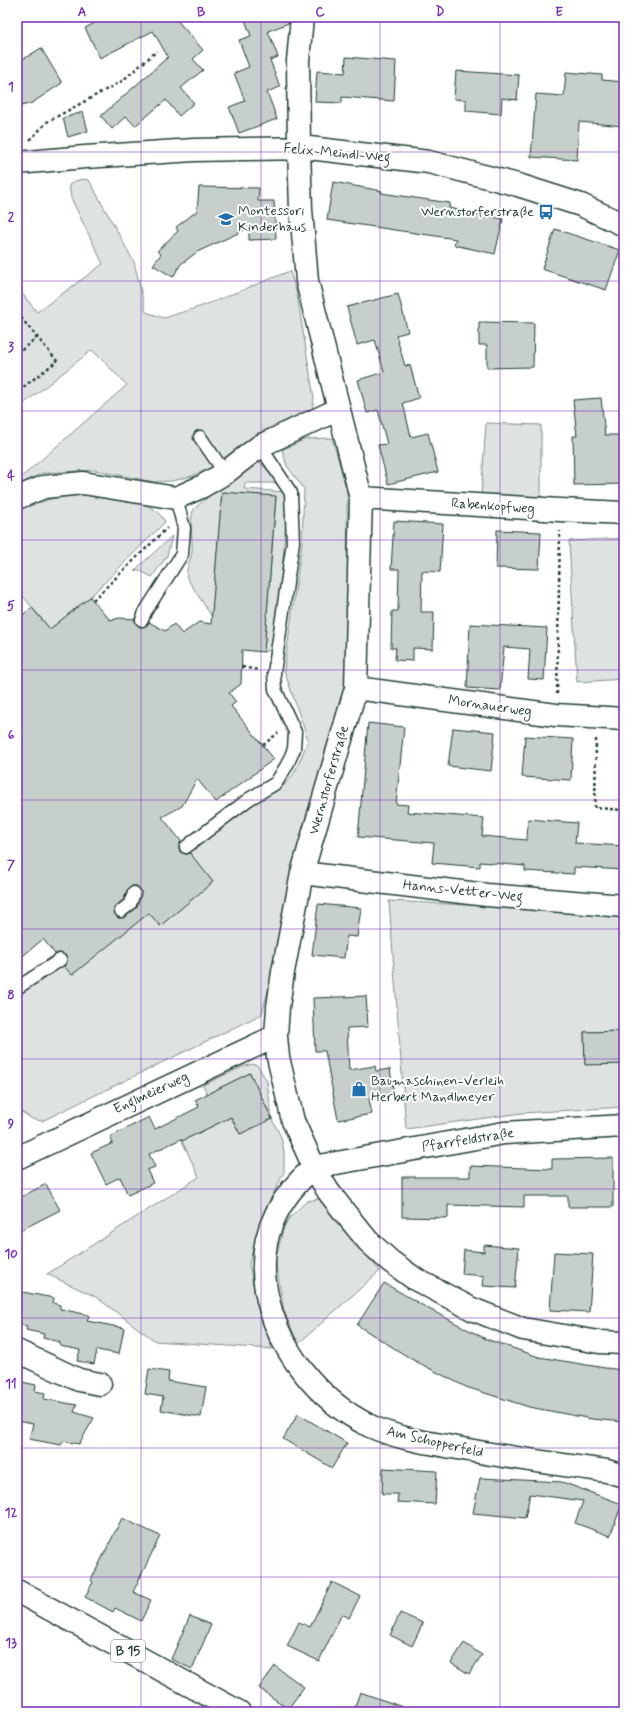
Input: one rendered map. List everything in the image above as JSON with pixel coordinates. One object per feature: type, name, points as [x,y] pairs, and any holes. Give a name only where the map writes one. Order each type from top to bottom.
[{"type":"street","name":"Wernstorferstraße","points":[[302,17],[298,61],[299,148],[301,209],[307,282],[362,498],[356,688],[302,873],[282,972],[276,1036],[278,1057],[293,1122],[314,1167],[328,1192],[368,1241],[390,1261],[416,1279],[472,1309],[523,1329],[599,1342],[624,1343]]},
{"type":"street","name":"Felix-Meindl-Weg","points":[[18,163],[194,150],[299,148],[429,162],[502,180],[581,205],[624,225]]},
{"type":"street","points":[[17,498],[44,487],[83,483],[178,506],[201,487],[224,473],[260,446],[339,409]]},
{"type":"street","name":"Rabenkopfweg","points":[[362,498],[624,513]]},
{"type":"street","name":"Mornauerweg","points":[[356,688],[556,715],[624,720]]},
{"type":"street","name":"Hanns-Vetter-Weg","points":[[302,873],[487,895],[624,906]]},
{"type":"street","name":"Englmeierweg","points":[[20,1149],[276,1036]]},
{"type":"street","name":"Pfarrfeldstraße","points":[[314,1167],[504,1133],[624,1126]]},
{"type":"street","name":"Am Schopperfeld","points":[[314,1167],[300,1179],[289,1192],[272,1222],[266,1238],[264,1277],[268,1299],[275,1323],[303,1373],[323,1395],[346,1412],[371,1426],[404,1438],[499,1456],[607,1472],[624,1476]]},
{"type":"street","points":[[17,1351],[79,1380],[100,1384]]},
{"type":"street","name":"B 15","points":[[17,1591],[239,1712]]},
{"type":"lane","points":[[200,437],[224,473]]},
{"type":"lane","points":[[186,847],[248,799],[276,783],[287,765],[294,749],[294,732],[275,689],[274,673],[293,542],[291,493],[260,446]]},
{"type":"lane","points":[[142,620],[145,612],[182,554],[184,528],[178,506]]},
{"type":"lane","points":[[121,911],[130,904],[134,894]]},
{"type":"lane","points":[[17,988],[60,960]]},
{"type":"path","points":[[18,163],[28,141],[47,122],[122,81],[157,50]]},
{"type":"path","points":[[17,392],[57,361],[18,316]]},
{"type":"path","points":[[17,354],[37,337]]},
{"type":"path","points":[[93,600],[178,506]]},
{"type":"path","points":[[556,715],[560,510]]},
{"type":"path","points":[[596,719],[595,808],[624,810]]},
{"type":"shaded area","points":[[82,179],[89,180],[134,262],[146,312],[164,318],[205,305],[290,271],[297,295],[314,398],[312,410],[290,421],[258,433],[212,467],[192,476],[172,481],[154,482],[94,470],[43,473],[17,485],[17,481],[127,385],[92,350],[17,409],[17,287],[37,312],[103,264],[71,198],[69,185]]},
{"type":"shaded area","points":[[486,423],[541,425],[541,497],[481,496]]},
{"type":"shaded area","points":[[332,438],[347,490],[348,676],[262,1014],[42,1121],[32,1119],[17,1109],[17,997],[135,909],[145,887],[258,800],[279,789],[286,783],[296,770],[308,740],[284,670],[302,542],[304,489],[287,466],[282,450],[306,439]]},
{"type":"shaded area","points":[[258,461],[273,474],[279,483],[245,483],[244,489],[285,492],[287,507],[276,648],[264,652],[276,497],[222,492],[212,617],[187,578],[187,568],[192,551],[191,521],[193,511],[212,494]]},
{"type":"shaded area","points":[[97,493],[145,504],[160,515],[165,522],[90,597],[50,629],[17,589],[17,509],[54,498]]},
{"type":"shaded area","points":[[172,536],[167,556],[152,577],[139,570],[134,571]]},
{"type":"shaded area","points":[[624,538],[624,679],[577,682],[569,541]]},
{"type":"shaded area","points":[[389,901],[624,913],[624,1031],[584,1032],[585,1064],[624,1064],[624,1107],[522,1113],[406,1129]]},
{"type":"shaded area","points":[[253,1064],[258,1066],[267,1081],[272,1119],[250,1073],[207,1094],[203,1085],[242,1067]]},
{"type":"shaded area","points":[[231,1117],[240,1134],[272,1119],[281,1137],[284,1151],[284,1172],[262,1217],[249,1264],[255,1294],[272,1349],[155,1341],[96,1297],[47,1274],[199,1177],[182,1141]]},
{"type":"shaded area","points":[[319,1199],[331,1208],[359,1247],[380,1271],[298,1344],[284,1311],[275,1259],[284,1227],[289,1218],[307,1201]]},
{"type":"building","points":[[106,17],[180,17],[176,19],[203,50],[193,59],[203,70],[181,88],[194,103],[179,116],[166,100],[135,126],[126,116],[112,129],[101,116],[168,57],[153,31],[100,58],[85,28]]},
{"type":"building","points":[[244,17],[289,17],[289,23],[268,31],[278,57],[270,60],[280,87],[267,92],[277,119],[239,133],[229,107],[245,101],[234,73],[249,67],[239,40],[251,36]]},
{"type":"building","points":[[41,48],[62,83],[32,103],[17,107],[17,63]]},
{"type":"building","points":[[346,57],[396,61],[394,101],[342,97],[342,103],[315,102],[317,71],[345,73]]},
{"type":"building","points":[[456,71],[519,75],[517,100],[502,98],[501,114],[466,111],[466,100],[454,99]]},
{"type":"building","points":[[566,72],[602,75],[602,80],[624,82],[624,126],[579,122],[577,160],[531,157],[536,94],[564,96]]},
{"type":"building","points":[[83,112],[88,131],[68,137],[63,118]]},
{"type":"building","points":[[333,182],[382,191],[381,193],[450,203],[449,208],[503,219],[495,254],[454,245],[456,239],[327,220]]},
{"type":"building","points":[[199,187],[259,188],[258,201],[274,201],[276,239],[249,240],[249,228],[197,252],[181,264],[173,277],[153,265],[161,254],[157,251],[178,231],[176,227],[197,211]]},
{"type":"building","points":[[555,229],[620,250],[606,290],[542,269]]},
{"type":"building","points":[[398,294],[408,332],[396,335],[405,366],[410,365],[419,398],[403,403],[411,437],[428,433],[438,472],[388,484],[378,445],[387,444],[378,410],[367,413],[358,380],[384,372],[375,340],[357,345],[347,307]]},
{"type":"building","points":[[479,322],[534,323],[533,367],[487,368],[487,345],[479,345]]},
{"type":"building","points":[[601,398],[605,435],[624,435],[624,484],[574,485],[573,436],[577,436],[573,400]]},
{"type":"building","points":[[222,492],[276,496],[264,652],[242,650],[241,684],[229,693],[236,702],[231,706],[274,759],[216,802],[197,779],[182,806],[162,817],[181,841],[179,848],[180,852],[187,854],[190,853],[213,882],[160,926],[149,913],[72,975],[64,966],[67,960],[66,956],[60,953],[55,954],[43,939],[17,961],[17,619],[32,608],[50,629],[90,597],[110,620],[120,618],[135,619],[136,624],[140,627],[146,626],[149,622],[165,631],[174,624],[182,634],[199,622],[211,624]],"holes":[[[132,886],[137,886],[141,891],[137,907],[125,917],[118,918],[114,912],[114,908],[124,899],[127,890]]]},
{"type":"building","points":[[394,521],[443,524],[440,572],[422,571],[421,612],[434,612],[433,649],[413,648],[413,661],[395,660],[396,648],[391,648],[392,611],[398,611],[399,569],[391,569]]},
{"type":"building","points":[[497,530],[541,532],[539,569],[496,568]]},
{"type":"building","points":[[470,624],[547,628],[544,680],[528,679],[530,649],[504,647],[500,690],[467,688]]},
{"type":"building","points":[[368,723],[404,727],[396,804],[408,805],[407,812],[484,818],[482,836],[527,840],[528,819],[577,823],[575,843],[624,846],[624,870],[574,867],[574,874],[525,871],[525,866],[480,862],[480,867],[432,863],[434,843],[358,837]]},
{"type":"building","points":[[453,728],[495,732],[491,771],[448,766]]},
{"type":"building","points":[[525,736],[573,739],[571,780],[522,777]]},
{"type":"building","points":[[318,904],[361,908],[357,937],[347,936],[344,958],[312,955]]},
{"type":"building","points":[[366,996],[368,1027],[347,1028],[349,1070],[375,1066],[376,1071],[390,1069],[394,1095],[369,1099],[372,1114],[338,1120],[325,1051],[315,1051],[313,998]]},
{"type":"building","points":[[624,1031],[624,1064],[585,1065],[584,1032]]},
{"type":"building","points":[[250,1073],[272,1119],[240,1134],[231,1117],[182,1141],[181,1139],[149,1154],[155,1167],[147,1170],[153,1183],[128,1195],[120,1177],[106,1184],[91,1153],[113,1143],[110,1137],[149,1117],[155,1129],[199,1107],[195,1100]]},
{"type":"building","points":[[613,1158],[613,1207],[568,1207],[568,1196],[524,1196],[524,1207],[448,1205],[448,1218],[402,1217],[402,1177],[470,1177],[470,1166],[552,1169],[552,1159]]},
{"type":"building","points":[[46,1184],[60,1210],[17,1232],[17,1199]]},
{"type":"building","points":[[484,1245],[519,1248],[515,1288],[483,1286],[484,1276],[462,1274],[464,1250],[484,1252]]},
{"type":"building","points":[[554,1252],[593,1254],[589,1312],[550,1310]]},
{"type":"building","points":[[384,1283],[486,1339],[539,1357],[624,1370],[624,1422],[592,1419],[529,1407],[466,1387],[413,1360],[357,1325]]},
{"type":"building","points":[[17,1291],[54,1298],[53,1303],[60,1305],[60,1309],[89,1315],[87,1321],[124,1328],[119,1354],[97,1350],[94,1364],[77,1361],[80,1350],[60,1346],[60,1342],[43,1338],[44,1334],[26,1330],[27,1326],[17,1324]]},
{"type":"building","points":[[149,1369],[169,1372],[168,1381],[206,1387],[201,1417],[161,1410],[163,1397],[145,1394]]},
{"type":"building","points":[[17,1381],[36,1385],[35,1391],[45,1393],[44,1399],[77,1405],[74,1412],[94,1418],[79,1444],[64,1441],[61,1445],[29,1439],[33,1424],[17,1421]]},
{"type":"building","points":[[298,1414],[347,1443],[332,1468],[283,1439]]},
{"type":"building","points":[[383,1468],[437,1471],[435,1504],[397,1502],[398,1494],[382,1494]]},
{"type":"building","points":[[480,1478],[562,1482],[622,1504],[610,1536],[575,1523],[583,1501],[530,1494],[525,1518],[473,1513]]},
{"type":"building","points":[[122,1518],[160,1536],[133,1592],[151,1600],[141,1621],[115,1608],[113,1612],[85,1597],[93,1582],[91,1580]]},
{"type":"building","points":[[332,1582],[360,1596],[349,1618],[342,1614],[319,1661],[287,1646],[299,1622],[310,1627]]},
{"type":"building","points":[[400,1613],[423,1623],[412,1646],[390,1635]]},
{"type":"building","points":[[190,1616],[211,1625],[192,1669],[171,1659]]},
{"type":"building","points":[[464,1643],[482,1655],[469,1674],[451,1663]]},
{"type":"building","points":[[275,1666],[304,1687],[288,1709],[259,1688]]},
{"type":"building","points":[[360,1692],[411,1710],[410,1712],[353,1712]]},
{"type":"place","name":"Wernstorferstraße","points":[[546,212]]},
{"type":"place","name":"Montessori Kinderhaus","points":[[226,219]]},
{"type":"place","name":"Baumaschinen-Verleih Herbert Mandlmeyer","points":[[359,1089]]}]
